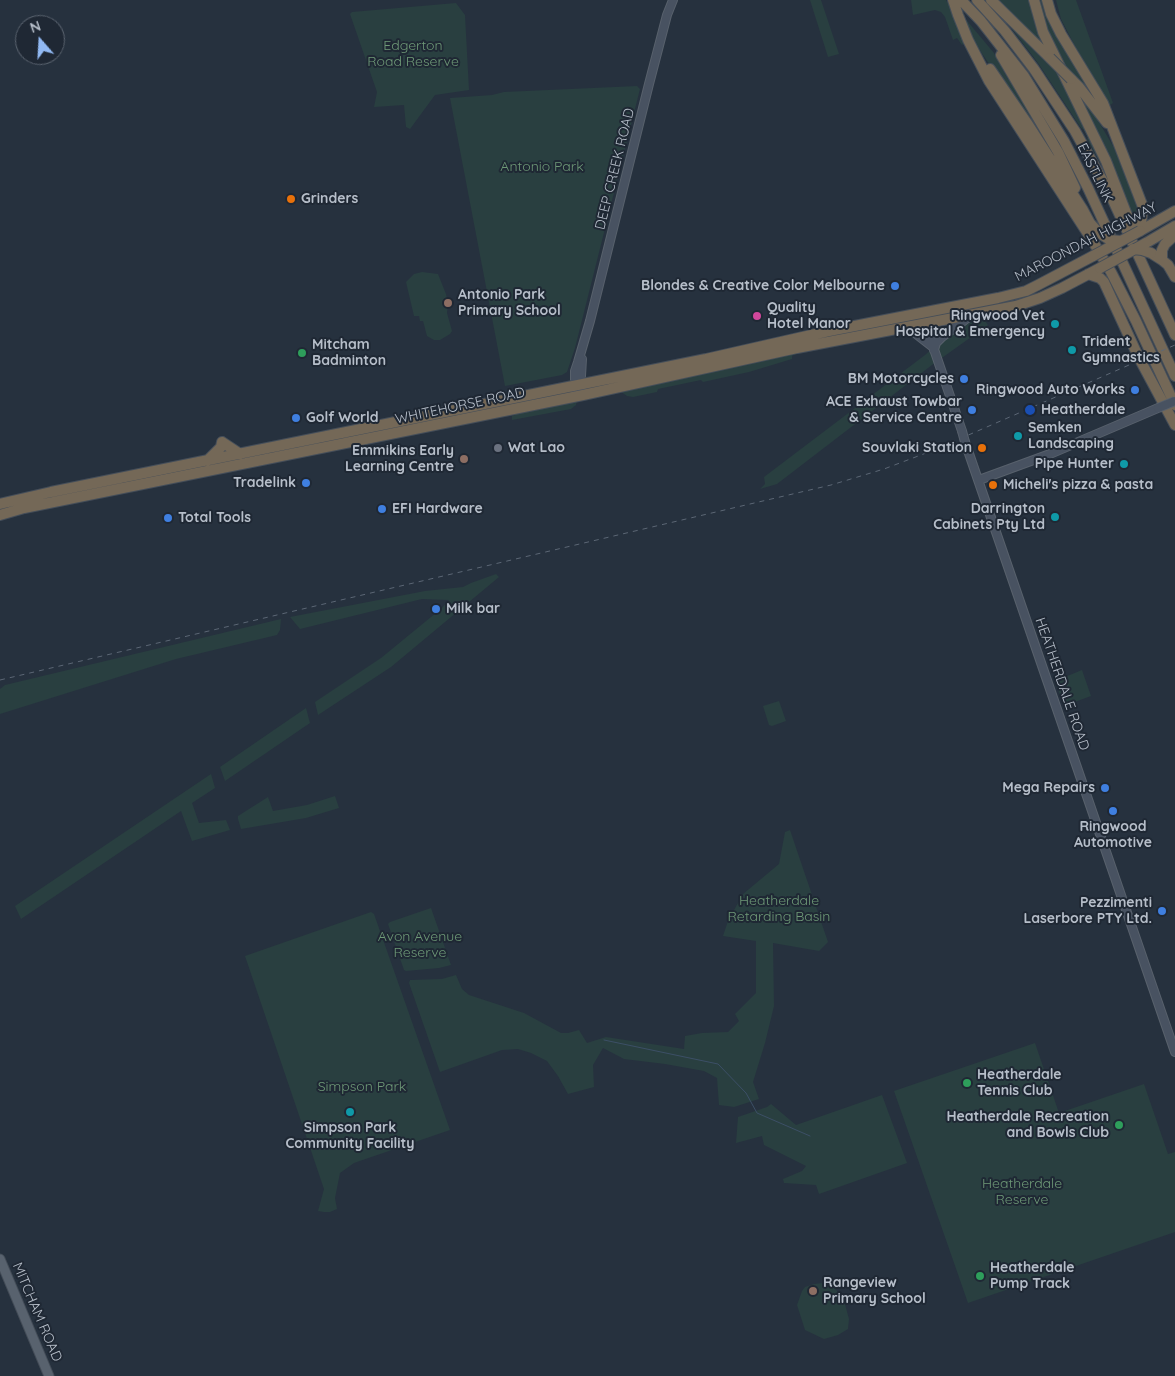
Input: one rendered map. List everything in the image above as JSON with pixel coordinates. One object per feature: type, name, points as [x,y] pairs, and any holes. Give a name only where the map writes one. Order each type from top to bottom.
[{"type":"highway","points":[[953,0],[968,40],[989,81],[1111,272],[1175,403]]},
{"type":"highway","name":"EASTLINK","points":[[961,0],[981,21],[1024,76],[1064,141],[1088,188],[1175,376]]},
{"type":"highway","name":"EASTLINK","points":[[977,0],[1030,63],[1075,130],[1111,196],[1175,335]]},
{"type":"highway","points":[[991,0],[1071,79],[1088,98],[1113,132]]},
{"type":"highway","points":[[1034,0],[1045,37],[1106,161],[1175,328]]},
{"type":"highway","points":[[1047,0],[1051,14],[1061,34],[1103,103],[1129,169],[1143,207],[1139,243]]},
{"type":"highway","points":[[981,21],[1058,152],[1083,210]]},
{"type":"highway","points":[[968,40],[987,64],[1027,123],[1090,223],[1099,233],[1110,240],[1120,241]]},
{"type":"highway","points":[[1143,207],[1160,216]]},
{"type":"highway","name":"MAROONDAH HIGHWAY","points":[[1139,243],[1160,216],[1175,211]]},
{"type":"highway","name":"MAROONDAH HIGHWAY","points":[[925,323],[1026,303],[1062,288],[1100,268],[1139,243],[1175,226]]},
{"type":"highway","points":[[1093,256],[1099,241],[1099,233]]},
{"type":"highway","points":[[1175,235],[1165,244],[1162,255],[1175,277]]},
{"type":"highway","name":"MAROONDAH HIGHWAY","points":[[920,313],[998,298],[1026,290],[1120,241],[1139,243]]},
{"type":"highway","points":[[1104,250],[1139,243]]},
{"type":"highway","points":[[1139,243],[1151,253],[1162,255]]},
{"type":"highway","points":[[1088,274],[1100,278],[1104,282],[1138,356],[1175,425]]},
{"type":"highway","points":[[920,313],[925,323]]},
{"type":"highway","name":"WHITEHORSE ROAD","points":[[888,329],[920,313]]},
{"type":"highway","name":"WHITEHORSE ROAD","points":[[0,515],[24,508],[579,390],[829,331],[902,328],[925,323]]},
{"type":"highway","name":"WHITEHORSE ROAD","points":[[0,504],[51,492],[546,392],[579,390]]},
{"type":"highway","points":[[207,461],[221,447],[222,442],[240,454]]},
{"type":"main road","name":"DEEP CREEK ROAD","points":[[579,390],[575,371],[584,345],[649,84],[667,15],[673,0]]},
{"type":"main road","points":[[902,328],[915,334],[934,349],[936,343],[942,337],[974,314]]},
{"type":"main road","name":"HEATHERDALE ROAD","points":[[925,323],[1175,1052]]},
{"type":"main road","name":"DEEP CREEK ROAD","points":[[579,390],[584,345]]},
{"type":"main road","points":[[546,392],[567,382],[575,371]]},
{"type":"main road","points":[[979,480],[1050,454],[1158,408],[1175,403]]},
{"type":"main road","name":"MITCHAM ROAD","points":[[0,1259],[49,1376]]},
{"type":"green space","points":[[810,0],[821,0],[839,54],[828,57]]},
{"type":"green space","points":[[911,0],[946,0],[965,42],[962,45],[957,38],[953,40],[945,17],[941,12],[935,10],[913,15]]},
{"type":"green space","points":[[995,0],[1032,0],[1035,18],[1044,46],[1021,22]]},
{"type":"green space","points":[[1038,0],[1044,0],[1104,111],[1061,64],[1050,42]]},
{"type":"green space","points":[[1056,0],[1076,0],[1113,103],[1110,105],[1061,19]]},
{"type":"green space","name":"Edgerton Road Reserve","points":[[456,3],[465,15],[469,90],[435,95],[410,129],[406,127],[404,105],[374,107],[377,92],[350,14],[352,12]]},
{"type":"green space","points":[[963,16],[994,53],[1008,79],[1011,79],[1063,172],[981,52]]},
{"type":"green space","points":[[1002,16],[1061,74],[1115,190],[1083,129],[1038,63]]},
{"type":"green space","name":"Antonio Park","points":[[637,86],[640,89],[575,348],[567,372],[562,375],[505,386],[450,98],[492,95],[504,92]]},
{"type":"green space","points":[[1074,88],[1093,112],[1113,146],[1137,208],[1137,224]]},
{"type":"green space","points":[[422,272],[438,274],[446,294],[447,313],[452,331],[440,340],[434,340],[427,336],[423,321],[420,321],[419,316],[414,316],[406,282],[414,274]]},
{"type":"green space","points":[[983,318],[988,325],[932,365],[777,484],[760,489],[765,484],[764,477],[941,341],[962,327]]},
{"type":"green space","points":[[798,353],[792,356],[792,359],[749,372],[658,389],[657,392],[633,397],[627,396],[620,391]]},
{"type":"green space","points":[[577,400],[576,405],[571,409],[512,420],[514,414]]},
{"type":"green space","points":[[496,574],[499,577],[391,667],[318,715],[315,702],[381,658],[442,608],[449,600],[422,599],[300,629],[290,617],[425,591],[463,587]]},
{"type":"green space","points":[[281,619],[280,630],[277,635],[176,659],[0,714],[0,689],[5,685]]},
{"type":"green space","points":[[1082,670],[1091,696],[1064,706],[1055,681]]},
{"type":"green space","points":[[779,701],[786,721],[772,726],[769,725],[763,706]]},
{"type":"green space","points":[[306,708],[310,723],[225,781],[220,767]]},
{"type":"green space","points":[[211,774],[215,788],[192,803],[199,823],[226,820],[230,830],[192,841],[181,811],[21,919],[15,906]]},
{"type":"green space","points":[[335,796],[339,808],[306,818],[241,829],[238,819],[238,816],[268,797],[273,811],[307,805]]},
{"type":"green space","name":"Heatherdale Retarding Basin","points":[[790,830],[828,942],[819,951],[773,943],[774,1006],[753,1082],[759,1099],[734,1107],[719,1105],[717,1078],[704,1071],[624,1059],[603,1048],[593,1065],[594,1087],[568,1094],[547,1061],[518,1049],[502,1050],[440,1072],[409,983],[410,980],[442,979],[456,975],[462,989],[469,995],[524,1013],[561,1033],[579,1030],[587,1043],[606,1037],[684,1049],[685,1036],[728,1032],[739,1021],[735,1014],[756,993],[756,941],[723,936],[728,921],[743,894],[779,864],[785,832]]},
{"type":"green space","name":"Avon Avenue Reserve","points":[[431,908],[451,965],[406,971],[404,970],[388,924]]},
{"type":"green space","name":"Simpson Park","points":[[371,912],[374,914],[450,1130],[354,1163],[340,1173],[335,1198],[337,1209],[330,1212],[318,1211],[324,1189],[245,956]]},
{"type":"green space","name":"Heatherdale Reserve","points":[[1035,1043],[1059,1113],[1144,1084],[1168,1154],[1175,1152],[1175,1232],[968,1303],[894,1091]]},
{"type":"green space","points":[[882,1095],[907,1163],[819,1194],[816,1185],[784,1183],[783,1179],[802,1171],[806,1166],[764,1145],[762,1136],[736,1143],[738,1117],[771,1104],[796,1125]]},
{"type":"green space","points":[[823,1283],[833,1287],[843,1297],[849,1319],[848,1329],[838,1335],[824,1339],[805,1330],[797,1305],[805,1287]]},
{"type":"waterway","points":[[604,1040],[718,1064],[746,1093],[757,1113],[810,1136]]},
{"type":"railway","points":[[0,680],[831,485],[884,469],[934,450],[1175,345]]},
{"type":"place","name":"Grinders","points":[[291,199]]},
{"type":"place","name":"Blondes & Creative Color Melbourne","points":[[895,286]]},
{"type":"place","name":"Antonio Park Primary School","points":[[448,303]]},
{"type":"place","name":"Quality Hotel Manor","points":[[757,316]]},
{"type":"place","name":"Ringwood Vet Hospital & Emergency","points":[[1055,324]]},
{"type":"place","name":"Trident Gymnastics","points":[[1072,350]]},
{"type":"place","name":"Mitcham Badminton","points":[[302,353]]},
{"type":"place","name":"BM Motorcycles","points":[[964,379]]},
{"type":"place","name":"Ringwood Auto Works","points":[[1135,390]]},
{"type":"place","name":"ACE Exhaust Towbar & Service Centre","points":[[972,410]]},
{"type":"place","name":"Heatherdale","points":[[1030,410]]},
{"type":"place","name":"Golf World","points":[[296,418]]},
{"type":"place","name":"Semken Landscaping","points":[[1018,436]]},
{"type":"place","name":"Wat Lao","points":[[498,448]]},
{"type":"place","name":"Souvlaki Station","points":[[982,448]]},
{"type":"place","name":"Emmikins Early Learning Centre","points":[[464,459]]},
{"type":"place","name":"Pipe Hunter","points":[[1124,464]]},
{"type":"place","name":"Tradelink","points":[[306,483]]},
{"type":"place","name":"Micheli's pizza & pasta","points":[[993,485]]},
{"type":"place","name":"EFI Hardware","points":[[382,509]]},
{"type":"place","name":"Darrington Cabinets Pty Ltd","points":[[1055,517]]},
{"type":"place","name":"Total Tools","points":[[168,518]]},
{"type":"place","name":"Milk bar","points":[[436,609]]},
{"type":"place","name":"Mega Repairs","points":[[1105,788]]},
{"type":"place","name":"Ringwood Automotive","points":[[1113,811]]},
{"type":"place","name":"Pezzimenti Laserbore PTY Ltd.","points":[[1162,911]]},
{"type":"place","name":"Heatherdale Tennis Club","points":[[967,1083]]},
{"type":"place","name":"Simpson Park Community Facility","points":[[350,1112]]},
{"type":"place","name":"Heatherdale Recreation and Bowls Club","points":[[1119,1125]]},
{"type":"place","name":"Heatherdale Pump Track","points":[[980,1276]]},
{"type":"place","name":"Rangeview Primary School","points":[[813,1291]]}]
